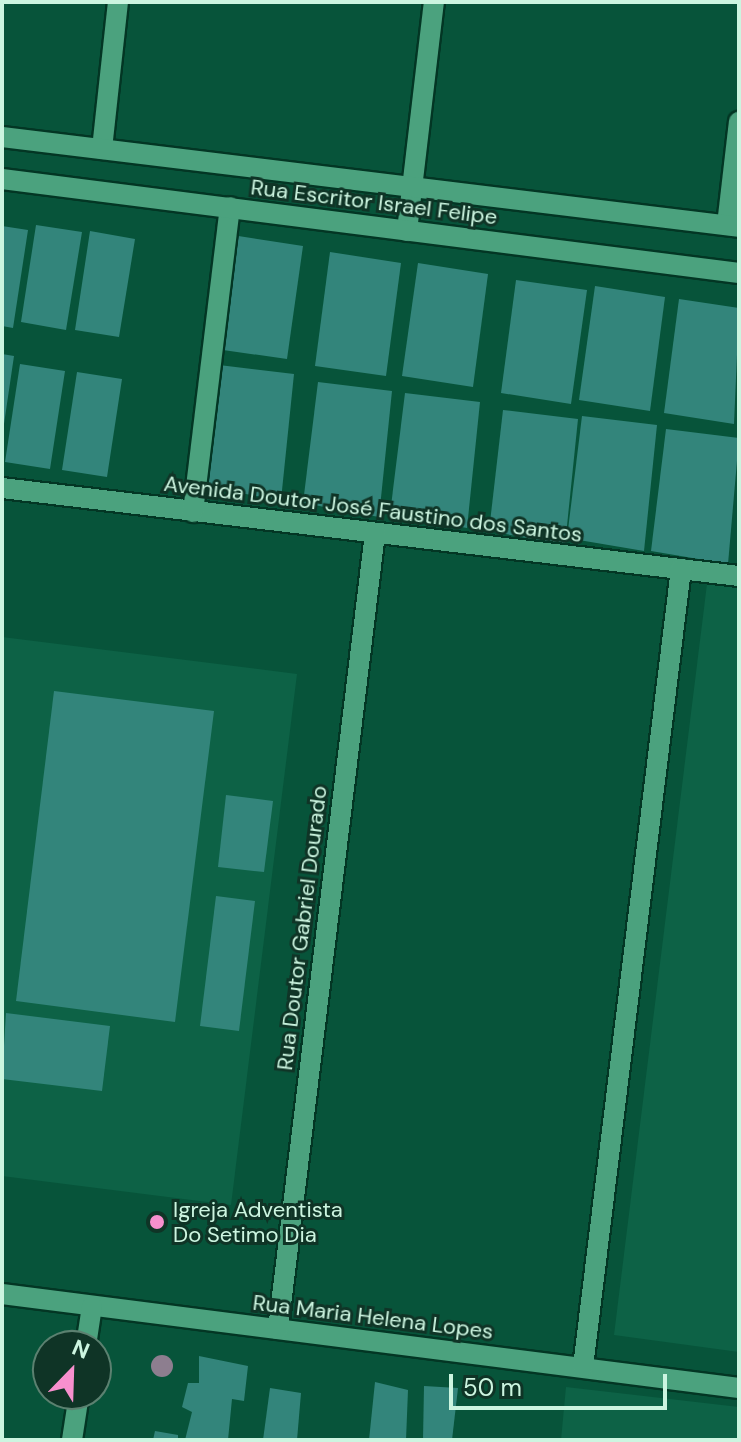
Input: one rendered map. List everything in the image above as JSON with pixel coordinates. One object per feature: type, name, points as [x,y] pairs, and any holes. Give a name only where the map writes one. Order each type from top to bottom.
[{"type":"street","points":[[102,149],[118,2]]},
{"type":"street","points":[[407,231],[434,2]]},
{"type":"street","points":[[733,226],[739,122]]},
{"type":"street","name":"Rua Escritor Israel Felipe","points":[[2,137],[733,226]]},
{"type":"street","name":"Rua Escritor Israel Felipe","points":[[2,179],[739,273]]},
{"type":"street","points":[[193,512],[230,207]]},
{"type":"street","name":"Avenida Doutor José Faustino dos Santos","points":[[2,488],[739,576]]},
{"type":"street","name":"Rua Doutor Gabriel Dourado","points":[[278,1329],[375,533]]},
{"type":"street","points":[[583,1367],[681,569]]},
{"type":"street","name":"Rua Maria Helena Lopes","points":[[2,1294],[739,1388]]},
{"type":"street","points":[[88,1330],[92,1306]]},
{"type":"street","points":[[72,1440],[77,1410]]},
{"type":"shaded area","points":[[708,576],[739,580],[739,1352],[614,1335]]},
{"type":"shaded area","points":[[2,637],[297,674],[231,1205],[2,1176]]},
{"type":"shaded area","points":[[566,1387],[739,1407],[739,1440],[561,1440]]},
{"type":"building","points":[[36,225],[82,232],[66,330],[21,322]]},
{"type":"building","points":[[2,226],[28,230],[13,328],[2,326]]},
{"type":"building","points":[[90,231],[135,239],[119,337],[75,330]]},
{"type":"building","points":[[232,235],[303,246],[287,359],[216,349]]},
{"type":"building","points":[[330,252],[401,263],[386,376],[315,366]]},
{"type":"building","points":[[418,263],[488,274],[473,387],[402,376]]},
{"type":"building","points":[[516,280],[587,290],[571,404],[501,393]]},
{"type":"building","points":[[595,286],[665,297],[650,411],[579,400]]},
{"type":"building","points":[[679,299],[739,308],[734,424],[664,413]]},
{"type":"building","points":[[2,354],[14,356],[4,424],[2,424]]},
{"type":"building","points":[[20,364],[65,371],[50,469],[5,462]]},
{"type":"building","points":[[219,365],[294,374],[281,500],[204,487]]},
{"type":"building","points":[[77,372],[122,379],[107,477],[62,470]]},
{"type":"building","points":[[318,382],[392,391],[379,517],[303,503]]},
{"type":"building","points":[[405,393],[480,402],[467,528],[390,514]]},
{"type":"building","points":[[503,410],[578,419],[565,545],[489,531]]},
{"type":"building","points":[[582,416],[657,425],[644,551],[567,538]]},
{"type":"building","points":[[666,429],[739,438],[728,564],[651,551]]},
{"type":"building","points":[[54,691],[214,711],[175,1022],[16,1001]]},
{"type":"building","points":[[226,795],[273,801],[264,872],[218,867]]},
{"type":"building","points":[[216,896],[255,901],[239,1031],[200,1026]]},
{"type":"building","points":[[6,1013],[110,1026],[102,1091],[2,1079]]},
{"type":"building","points":[[199,1356],[248,1366],[244,1401],[232,1399],[228,1440],[185,1440],[192,1412],[182,1407],[188,1383],[199,1383]]},
{"type":"building","points":[[375,1382],[408,1390],[406,1440],[369,1440]]},
{"type":"building","points":[[424,1386],[458,1388],[452,1440],[423,1440]]},
{"type":"building","points":[[270,1388],[301,1393],[297,1440],[263,1440]]},
{"type":"building","points":[[155,1431],[178,1435],[178,1440],[153,1440]]},
{"type":"place","name":"Igreja Adventista Do Setimo Dia","points":[[157,1222]]}]
